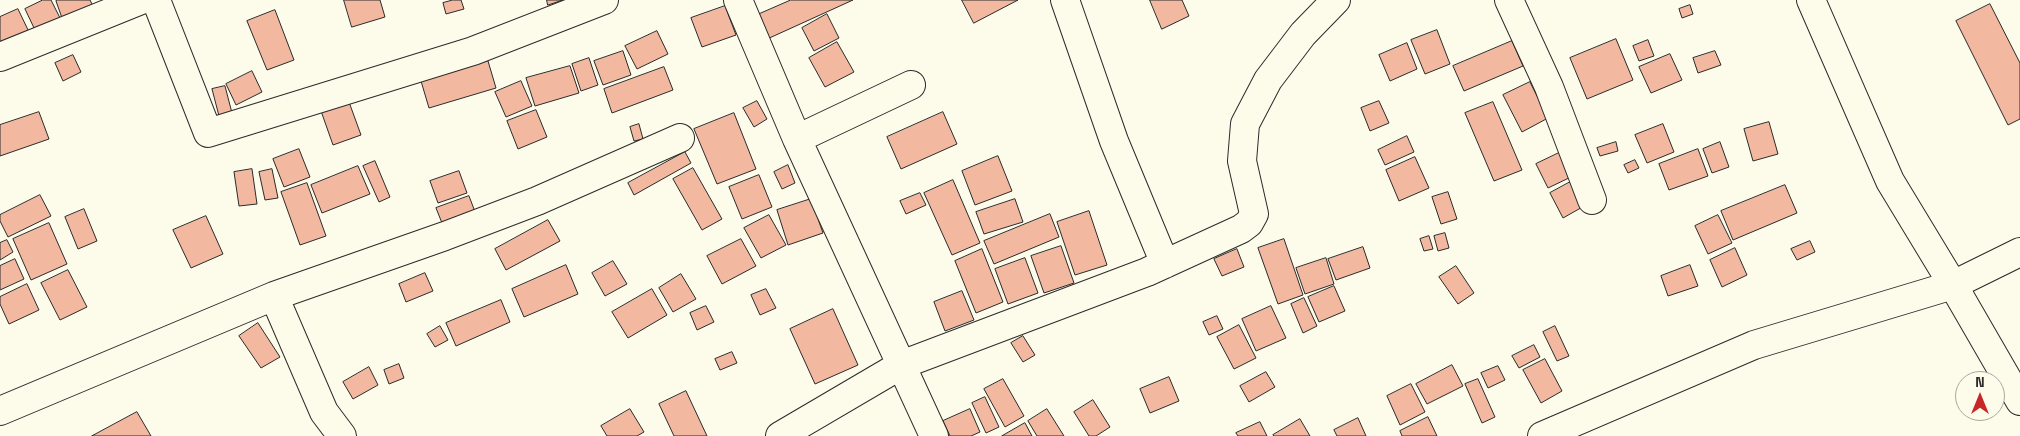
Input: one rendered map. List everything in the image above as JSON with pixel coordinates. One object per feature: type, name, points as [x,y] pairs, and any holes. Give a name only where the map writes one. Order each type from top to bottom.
[{"type":"street","points":[[0,56],[141,0]]},
{"type":"street","points":[[156,0],[208,133],[474,50],[604,0]]},
{"type":"street","points":[[738,0],[797,139],[934,436]]},
{"type":"street","points":[[1064,0],[1114,142],[1165,264]]},
{"type":"street","points":[[780,436],[901,365],[1165,264],[1241,229],[1249,223],[1254,214],[1242,161],[1245,124],[1268,80],[1303,34],[1336,0]]},
{"type":"street","points":[[1509,0],[1549,87],[1592,200]]},
{"type":"street","points":[[1811,0],[1890,181],[2020,401]]},
{"type":"street","points":[[797,139],[911,85]]},
{"type":"street","points":[[0,411],[274,296],[445,236],[537,201],[680,138]]},
{"type":"street","points":[[1542,436],[1754,345],[1953,285],[2020,252]]},
{"type":"street","points":[[274,296],[324,412],[342,436]]},
{"type":"building","points":[[43,0],[51,0],[60,18],[35,30],[25,9]]},
{"type":"building","points":[[90,0],[93,6],[62,18],[56,1]]},
{"type":"building","points":[[344,0],[380,0],[385,17],[352,27]]},
{"type":"building","points":[[461,0],[464,9],[446,14],[443,3]]},
{"type":"building","points":[[547,0],[563,0],[548,5]]},
{"type":"building","points":[[791,0],[853,0],[765,40],[755,16]]},
{"type":"building","points":[[962,0],[1018,0],[974,23]]},
{"type":"building","points":[[1150,0],[1182,0],[1189,16],[1162,29]]},
{"type":"building","points":[[1990,4],[2020,63],[2020,119],[2008,125],[1956,21]]},
{"type":"building","points":[[1690,5],[1693,14],[1682,18],[1679,9]]},
{"type":"building","points":[[725,6],[736,35],[702,47],[691,18]]},
{"type":"building","points":[[18,9],[29,32],[0,45],[0,17]]},
{"type":"building","points":[[275,10],[294,60],[267,70],[247,21]]},
{"type":"building","points":[[827,14],[839,38],[814,51],[802,28]]},
{"type":"building","points":[[1437,30],[1450,64],[1425,74],[1411,40]]},
{"type":"building","points":[[657,31],[668,54],[637,69],[625,46]]},
{"type":"building","points":[[1616,39],[1633,80],[1587,99],[1570,58]]},
{"type":"building","points":[[1648,40],[1654,56],[1639,61],[1633,46]]},
{"type":"building","points":[[1512,41],[1523,66],[1464,91],[1453,66]]},
{"type":"building","points":[[837,42],[854,72],[825,87],[809,58]]},
{"type":"building","points":[[1407,43],[1417,69],[1390,81],[1379,55]]},
{"type":"building","points":[[623,51],[631,75],[603,85],[594,61]]},
{"type":"building","points":[[1715,51],[1721,65],[1698,73],[1693,58]]},
{"type":"building","points":[[1670,54],[1682,80],[1651,93],[1639,67]]},
{"type":"building","points":[[73,55],[81,72],[63,81],[55,63]]},
{"type":"building","points":[[589,58],[598,85],[581,91],[572,64]]},
{"type":"building","points":[[488,61],[496,88],[429,108],[421,81]]},
{"type":"building","points":[[570,66],[579,93],[535,106],[526,78]]},
{"type":"building","points":[[664,67],[673,90],[612,113],[604,89]]},
{"type":"building","points":[[252,71],[262,92],[236,105],[226,84]]},
{"type":"building","points":[[521,81],[532,106],[506,117],[495,92]]},
{"type":"building","points":[[1530,82],[1548,118],[1522,132],[1503,95]]},
{"type":"building","points":[[225,86],[232,113],[219,116],[212,89]]},
{"type":"building","points":[[757,101],[767,119],[754,127],[743,108]]},
{"type":"building","points":[[1379,101],[1389,123],[1370,131],[1361,108]]},
{"type":"building","points":[[349,102],[361,135],[333,145],[321,111]]},
{"type":"building","points":[[1493,102],[1522,170],[1494,181],[1465,113]]},
{"type":"building","points":[[536,110],[547,137],[518,149],[507,121]]},
{"type":"building","points":[[39,112],[49,139],[0,156],[0,125]]},
{"type":"building","points":[[943,112],[957,144],[901,169],[887,137]]},
{"type":"building","points":[[734,113],[756,169],[717,184],[694,129]]},
{"type":"building","points":[[1769,122],[1778,154],[1753,161],[1744,129]]},
{"type":"building","points":[[639,124],[643,139],[634,141],[630,127]]},
{"type":"building","points":[[1663,124],[1674,152],[1647,163],[1635,135]]},
{"type":"building","points":[[1407,136],[1414,152],[1385,165],[1378,150]]},
{"type":"building","points":[[1616,142],[1618,151],[1600,156],[1597,148]]},
{"type":"building","points":[[1720,142],[1729,167],[1712,173],[1703,149]]},
{"type":"building","points":[[299,149],[310,177],[284,187],[273,159]]},
{"type":"building","points":[[1698,149],[1708,176],[1669,190],[1659,164]]},
{"type":"building","points":[[685,152],[691,163],[634,195],[628,183]]},
{"type":"building","points":[[1561,152],[1573,176],[1548,188],[1536,164]]},
{"type":"building","points":[[998,156],[1012,191],[975,205],[962,171]]},
{"type":"building","points":[[1415,157],[1429,188],[1399,201],[1386,170]]},
{"type":"building","points":[[1635,160],[1639,168],[1628,173],[1624,165]]},
{"type":"building","points":[[375,161],[390,197],[379,202],[363,166]]},
{"type":"building","points":[[788,165],[795,183],[782,189],[774,172]]},
{"type":"building","points":[[358,166],[370,194],[322,213],[311,185]]},
{"type":"building","points":[[693,168],[722,219],[702,230],[673,179]]},
{"type":"building","points":[[252,169],[257,204],[239,206],[234,172]]},
{"type":"building","points":[[272,169],[278,198],[265,200],[259,172]]},
{"type":"building","points":[[459,171],[467,193],[438,203],[430,181]]},
{"type":"building","points":[[759,175],[772,207],[742,219],[729,187]]},
{"type":"building","points":[[953,180],[980,243],[952,255],[924,193]]},
{"type":"building","points":[[1574,180],[1586,205],[1563,218],[1550,193]]},
{"type":"building","points":[[307,183],[326,236],[300,245],[281,192]]},
{"type":"building","points":[[1785,185],[1797,213],[1733,240],[1721,211]]},
{"type":"building","points":[[1448,192],[1457,219],[1441,224],[1432,197]]},
{"type":"building","points":[[920,193],[926,205],[906,214],[900,201]]},
{"type":"building","points":[[40,195],[51,216],[8,237],[0,221],[0,215]]},
{"type":"building","points":[[469,196],[477,217],[444,228],[436,208]]},
{"type":"building","points":[[811,199],[823,233],[788,245],[777,210]]},
{"type":"building","points":[[1015,199],[1023,222],[984,234],[976,212]]},
{"type":"building","points":[[84,209],[97,241],[78,249],[65,217]]},
{"type":"building","points":[[1089,211],[1107,265],[1075,275],[1057,222]]},
{"type":"building","points":[[1050,214],[1059,237],[994,264],[984,241]]},
{"type":"building","points":[[769,215],[786,245],[761,258],[744,228]]},
{"type":"building","points":[[1718,215],[1732,243],[1708,254],[1695,226]]},
{"type":"building","points":[[206,216],[223,254],[191,268],[173,230]]},
{"type":"building","points":[[548,220],[560,241],[506,270],[495,249]]},
{"type":"building","points":[[49,223],[67,264],[31,280],[13,239]]},
{"type":"building","points":[[1445,233],[1449,248],[1438,251],[1434,236]]},
{"type":"building","points":[[1429,236],[1433,249],[1424,251],[1420,239]]},
{"type":"building","points":[[741,239],[756,266],[722,284],[707,256]]},
{"type":"building","points":[[1284,239],[1303,295],[1278,304],[1258,248]]},
{"type":"building","points":[[7,240],[13,252],[0,260],[0,243]]},
{"type":"building","points":[[1810,241],[1815,252],[1797,260],[1791,249]]},
{"type":"building","points":[[1061,246],[1074,283],[1044,293],[1031,256]]},
{"type":"building","points":[[1363,247],[1370,268],[1336,280],[1328,259]]},
{"type":"building","points":[[1735,248],[1747,275],[1722,287],[1710,260]]},
{"type":"building","points":[[982,249],[1003,302],[976,313],[955,261]]},
{"type":"building","points":[[1237,249],[1244,267],[1222,276],[1214,259]]},
{"type":"building","points":[[1025,258],[1038,293],[1008,304],[995,269]]},
{"type":"building","points":[[1326,258],[1334,284],[1305,294],[1296,268]]},
{"type":"building","points":[[15,259],[24,279],[0,290],[0,266]]},
{"type":"building","points":[[613,261],[627,284],[605,296],[592,273]]},
{"type":"building","points":[[566,265],[578,294],[524,317],[512,289]]},
{"type":"building","points":[[1690,265],[1698,286],[1668,296],[1661,276]]},
{"type":"building","points":[[1456,266],[1474,293],[1458,304],[1439,277]]},
{"type":"building","points":[[68,270],[87,307],[60,320],[41,283]]},
{"type":"building","points":[[425,273],[433,291],[406,302],[399,284]]},
{"type":"building","points":[[681,274],[696,299],[673,312],[659,288]]},
{"type":"building","points":[[27,284],[39,310],[9,324],[0,304],[0,297]]},
{"type":"building","points":[[1334,286],[1345,311],[1319,322],[1308,297]]},
{"type":"building","points":[[652,289],[667,315],[628,338],[612,312]]},
{"type":"building","points":[[766,289],[776,308],[760,315],[751,295]]},
{"type":"building","points":[[962,291],[974,320],[945,331],[934,302]]},
{"type":"building","points":[[1304,298],[1317,326],[1303,333],[1291,304]]},
{"type":"building","points":[[501,300],[510,322],[456,346],[446,323]]},
{"type":"building","points":[[706,306],[714,322],[697,330],[690,313]]},
{"type":"building","points":[[1271,306],[1286,338],[1256,351],[1242,319]]},
{"type":"building","points":[[833,309],[858,365],[815,384],[790,329]]},
{"type":"building","points":[[1217,316],[1223,329],[1209,335],[1203,322]]},
{"type":"building","points":[[258,323],[280,357],[261,368],[239,336]]},
{"type":"building","points":[[1239,325],[1256,358],[1234,369],[1217,337]]},
{"type":"building","points":[[440,326],[448,340],[435,347],[427,334]]},
{"type":"building","points":[[1555,326],[1569,356],[1557,361],[1543,332]]},
{"type":"building","points":[[1023,336],[1035,355],[1023,362],[1011,343]]},
{"type":"building","points":[[1534,345],[1540,357],[1519,368],[1512,356]]},
{"type":"building","points":[[732,352],[737,363],[720,370],[715,359]]},
{"type":"building","points":[[1545,359],[1562,391],[1541,403],[1523,370]]},
{"type":"building","points":[[399,364],[404,378],[389,384],[384,370]]},
{"type":"building","points":[[1452,365],[1463,386],[1427,404],[1416,384]]},
{"type":"building","points":[[1498,366],[1505,380],[1488,388],[1481,373]]},
{"type":"building","points":[[369,367],[378,385],[353,399],[343,382]]},
{"type":"building","points":[[1266,372],[1275,387],[1249,402],[1240,386]]},
{"type":"building","points":[[1169,377],[1179,401],[1150,413],[1140,389]]},
{"type":"building","points":[[1003,379],[1024,416],[1005,427],[984,389]]},
{"type":"building","points":[[1478,379],[1495,417],[1482,423],[1465,384]]},
{"type":"building","points":[[1411,384],[1425,412],[1400,425],[1387,396]]},
{"type":"building","points":[[686,391],[707,436],[674,436],[659,404]]},
{"type":"building","points":[[985,397],[999,427],[986,433],[972,403]]},
{"type":"building","points":[[1093,400],[1110,427],[1096,436],[1089,436],[1074,412]]},
{"type":"building","points":[[630,409],[644,432],[637,436],[607,436],[601,426]]},
{"type":"building","points":[[970,409],[980,432],[971,436],[950,436],[943,421]]},
{"type":"building","points":[[1047,409],[1064,436],[1037,436],[1028,421]]},
{"type":"building","points":[[137,412],[151,436],[92,436]]},
{"type":"building","points":[[1428,417],[1437,436],[1402,436],[1400,431]]},
{"type":"building","points":[[1358,418],[1366,436],[1337,436],[1334,430]]},
{"type":"building","points":[[1300,419],[1310,436],[1273,435]]},
{"type":"building","points":[[1260,422],[1267,436],[1238,436],[1236,433]]},
{"type":"building","points":[[1025,423],[1032,436],[1002,436]]}]
